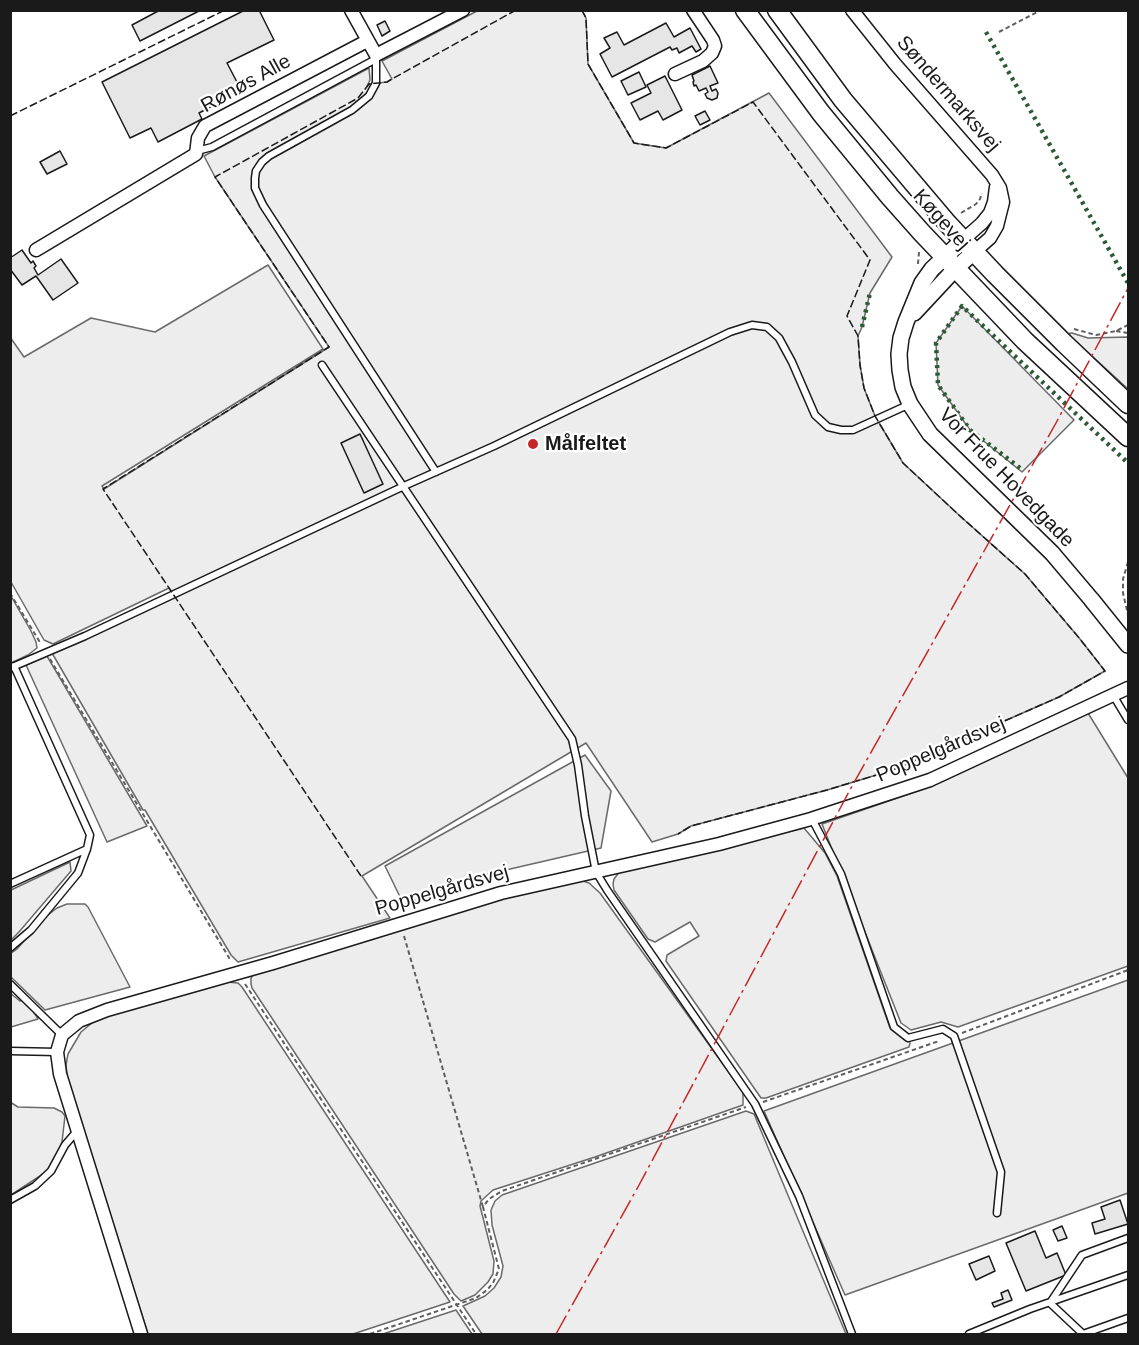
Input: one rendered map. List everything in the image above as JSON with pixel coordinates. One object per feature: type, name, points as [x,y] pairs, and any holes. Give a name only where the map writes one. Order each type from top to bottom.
[{"type":"main road","name":"Køgevej","points":[[745,10],[821,113],[890,197],[1025,341],[1128,437]]},
{"type":"main road","name":"Køgevej","points":[[777,10],[843,100],[969,246],[1064,343],[1128,404]]},
{"type":"street","points":[[351,10],[376,57],[463,10]]},
{"type":"street","points":[[675,74],[703,61],[712,53],[715,46],[693,10]]},
{"type":"street","name":"Søndermarksvej","points":[[852,10],[895,64],[992,175],[997,189],[990,213],[969,246]]},
{"type":"street","name":"Rønøs Alle","points":[[197,151],[198,138],[205,126],[368,41]]},
{"type":"street","points":[[36,250],[196,154],[197,151]]},
{"type":"street","name":"Vor Frue Hovedgade","points":[[969,246],[949,262],[906,322],[901,338],[899,362],[903,387],[909,404],[930,434],[1052,553],[1128,645]]},
{"type":"street","name":"Poppelgårdsvej","points":[[62,1035],[80,1021],[107,1010],[238,973],[501,893],[719,844],[811,819],[930,780],[1128,688]]},
{"type":"street","points":[[62,1035],[57,1052],[60,1074],[141,1335]]},
{"type":"lane","points":[[197,151],[212,147],[376,57],[376,83],[369,96],[352,110],[269,156],[256,171],[255,188],[263,205],[436,472]]},
{"type":"lane","points":[[10,948],[31,930],[78,873],[90,835],[12,667],[84,636],[505,441],[730,332],[752,325],[767,327],[778,338],[792,362],[815,415],[828,427],[853,430],[909,404]]},
{"type":"lane","points":[[322,365],[572,739],[596,872],[613,900],[756,1104],[799,1196],[852,1335]]},
{"type":"lane","points":[[1113,695],[1128,720]]},
{"type":"lane","points":[[811,819],[841,874],[894,1027],[909,1038],[943,1029],[954,1036],[1001,1172],[997,1213]]},
{"type":"lane","points":[[10,884],[87,849]]},
{"type":"lane","points":[[10,984],[62,1035]]},
{"type":"lane","points":[[10,1051],[57,1052]]},
{"type":"lane","points":[[10,1200],[35,1186],[51,1171],[64,1145],[77,1131]]},
{"type":"lane","points":[[1050,1303],[1082,1255],[1128,1238]]},
{"type":"lane","points":[[969,1335],[1030,1310],[1128,1275]]},
{"type":"lane","points":[[1050,1303],[1083,1334],[1128,1318]]},
{"type":"path","points":[[999,32],[1041,10]]},
{"type":"path","points":[[1071,328],[1096,335],[1128,326]]},
{"type":"path","points":[[1116,331],[1128,333]]},
{"type":"path","points":[[1128,562],[1123,579],[1123,593],[1128,615]]},
{"type":"path","points":[[10,593],[238,973],[476,1335]]},
{"type":"path","points":[[370,1335],[476,1298],[488,1290],[499,1269],[483,1206],[400,924]]},
{"type":"path","points":[[483,1206],[502,1191],[954,1036],[1128,970]]},
{"type":"shaded area","name":"Målfeltet","points":[[477,11],[582,11],[586,18],[588,64],[634,143],[666,148],[769,93],[892,257],[870,293],[858,336],[864,388],[875,416],[903,463],[1025,574],[1105,671],[1059,697],[893,770],[691,826],[678,834],[652,842],[586,743],[362,876],[390,918],[238,962],[231,955],[143,810],[52,653],[175,597],[169,588],[53,644],[44,640],[11,582],[10,337],[24,357],[91,318],[155,332],[268,265],[323,349],[102,486],[104,489],[329,347],[215,177],[204,156],[369,68],[370,80],[367,86],[387,82],[392,79],[382,61]]},
{"type":"shaded area","points":[[962,306],[1074,420],[1022,472],[970,430],[938,385],[936,343]]},
{"type":"shaded area","points":[[1070,333],[1088,338],[1128,337],[1128,389],[1069,335]]},
{"type":"shaded area","points":[[11,596],[31,631],[37,648],[11,663]]},
{"type":"shaded area","points":[[47,656],[147,826],[107,842],[26,665]]},
{"type":"shaded area","points":[[1088,713],[1128,778],[1128,966],[958,1027],[941,1022],[911,1030],[901,1023],[822,824],[932,786]]},
{"type":"shaded area","points":[[585,755],[611,791],[601,848],[467,879],[404,905],[385,866]]},
{"type":"shaded area","points":[[804,828],[825,853],[837,876],[890,1028],[910,1043],[909,1047],[761,1098],[666,961],[667,955],[699,936],[690,922],[655,942],[648,939],[614,890],[613,884],[620,871]]},
{"type":"shaded area","points":[[70,862],[71,871],[11,940],[11,890]]},
{"type":"shaded area","points":[[580,880],[589,883],[600,893],[743,1092],[743,1105],[493,1190],[481,1201],[480,1206],[494,1261],[493,1274],[475,1295],[461,1301],[454,1294],[252,988],[251,978],[253,975],[531,890]]},
{"type":"shaded area","points":[[67,904],[85,904],[88,907],[130,987],[45,1010],[11,977],[10,954],[44,918]]},
{"type":"shaded area","points":[[1128,980],[1128,1193],[845,1295],[764,1111]]},
{"type":"shaded area","points":[[227,982],[238,983],[242,987],[450,1302],[353,1334],[148,1334],[68,1083],[66,1065],[68,1054],[81,1032],[98,1018]]},
{"type":"shaded area","points":[[10,993],[20,1001],[26,999],[38,1019],[11,1027]]},
{"type":"shaded area","points":[[10,1102],[18,1107],[54,1108],[65,1116],[62,1142],[56,1159],[46,1172],[11,1195]]},
{"type":"shaded area","points":[[746,1111],[754,1114],[846,1334],[482,1334],[463,1306],[485,1296],[501,1277],[503,1266],[492,1225],[491,1210],[495,1201],[502,1195]]},
{"type":"shaded area","points":[[456,1310],[472,1334],[383,1334]]},
{"type":"building","points":[[160,10],[201,10],[140,41],[132,25]]},
{"type":"building","points":[[245,10],[259,10],[274,40],[227,63],[238,84],[223,92],[226,99],[199,113],[202,119],[158,142],[151,128],[130,138],[102,82]]},
{"type":"building","points":[[385,21],[390,31],[382,36],[377,25]]},
{"type":"building","points":[[666,23],[674,37],[690,28],[701,49],[696,52],[692,46],[679,53],[677,48],[672,50],[670,47],[612,77],[600,54],[610,48],[604,38],[617,32],[624,45]]},
{"type":"building","points":[[710,66],[718,83],[710,86],[712,91],[716,89],[718,93],[717,98],[712,100],[705,94],[708,92],[706,88],[699,91],[696,85],[694,86],[692,75]]},
{"type":"building","points":[[639,72],[646,87],[628,95],[621,81]]},
{"type":"building","points":[[665,76],[682,110],[663,120],[658,111],[640,120],[631,103],[651,93],[647,85]]},
{"type":"building","points":[[705,111],[710,120],[700,125],[695,116]]},
{"type":"building","points":[[60,151],[67,164],[47,174],[40,162]]},
{"type":"building","points":[[22,250],[31,263],[33,261],[38,275],[61,259],[78,283],[53,300],[36,276],[22,285],[10,269],[10,258]]},
{"type":"building","points":[[360,434],[383,484],[364,493],[341,443]]},
{"type":"building","points":[[1120,1200],[1128,1224],[1095,1234],[1092,1223],[1105,1219],[1101,1207]]},
{"type":"building","points":[[1062,1226],[1067,1238],[1058,1241],[1053,1230]]},
{"type":"building","points":[[1035,1231],[1046,1258],[1057,1253],[1066,1275],[1026,1291],[1006,1243]]},
{"type":"building","points":[[989,1256],[995,1271],[976,1280],[969,1264]]},
{"type":"building","points":[[1008,1290],[1012,1300],[994,1307],[992,1303],[1003,1299],[1001,1293]]},
{"type":"hedge","points":[[986,32],[1128,283]]},
{"type":"hedge","points":[[862,327],[870,293]]},
{"type":"hedge","points":[[1020,468],[970,430],[938,385],[936,343],[962,306],[1128,463]]},
{"type":"fence","points":[[10,116],[225,10]]},
{"type":"fence","points":[[361,876],[103,489],[329,347],[215,177],[358,98],[369,84],[387,82],[516,10]]},
{"type":"fence","points":[[582,10],[586,18],[588,64],[634,143],[666,148],[753,102],[870,260],[847,316],[858,336],[864,388],[875,416],[903,463],[1025,574],[1105,671],[1059,697],[893,770],[691,826],[678,834]]},
{"type":"power","points":[[556,1334],[638,1187],[851,788],[1056,423],[1128,288]]},
{"type":"place","name":"Målfeltet","points":[[533,444]]}]
